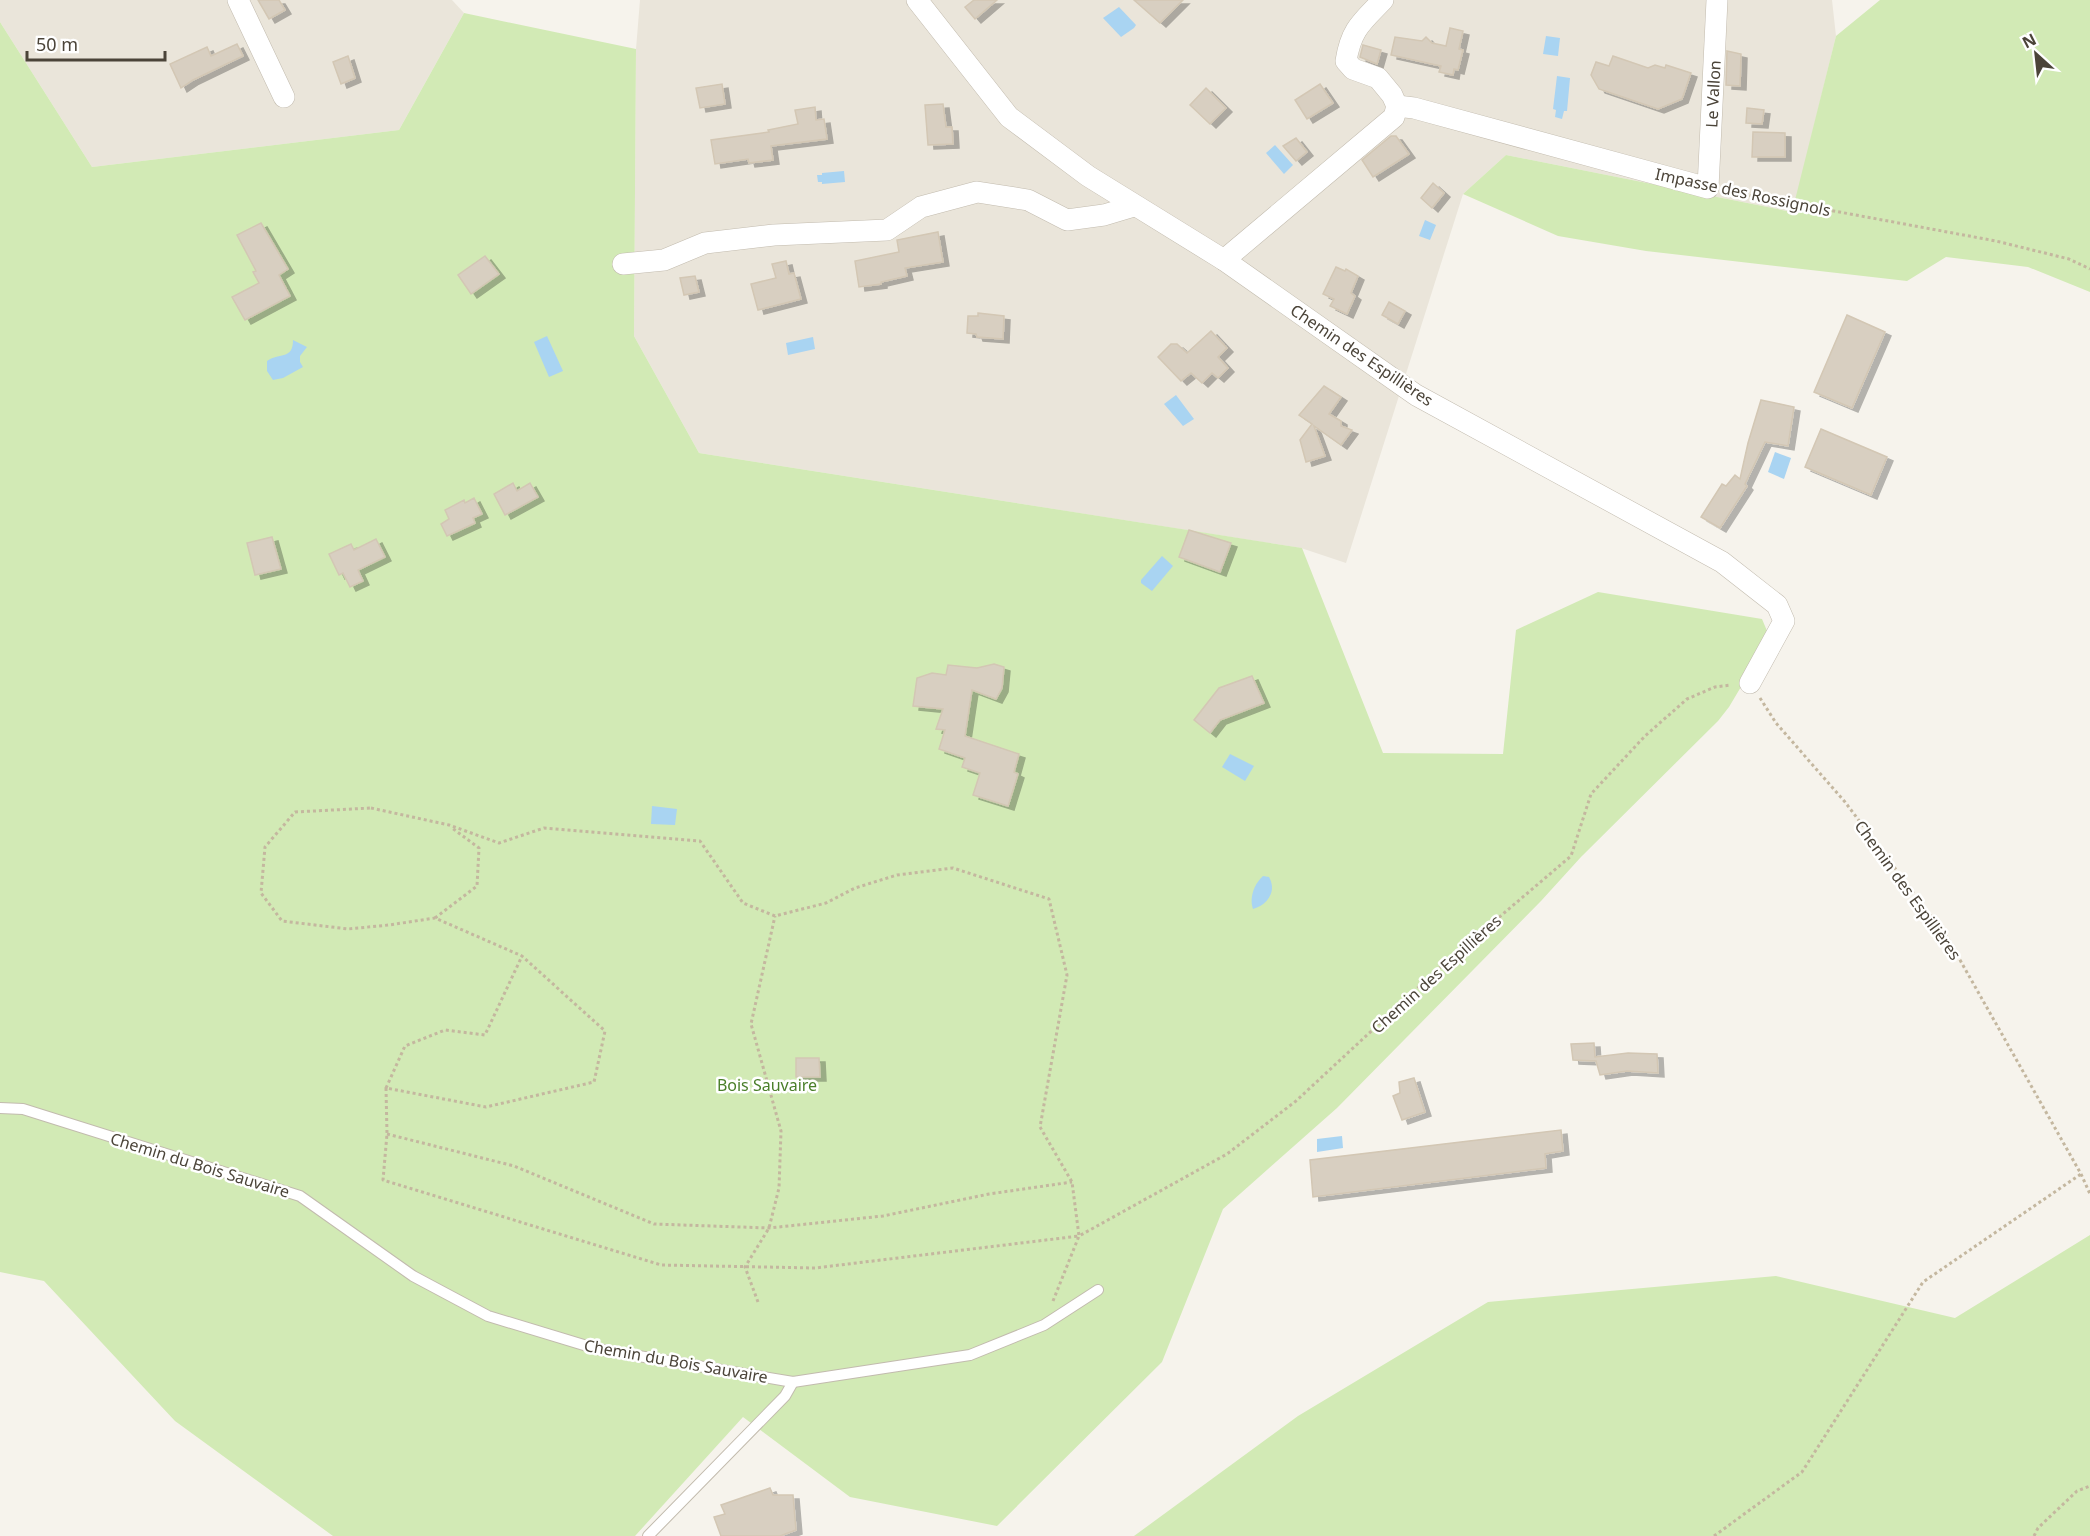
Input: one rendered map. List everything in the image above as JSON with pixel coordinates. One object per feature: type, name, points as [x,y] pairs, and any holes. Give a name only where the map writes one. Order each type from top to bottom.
[{"type":"street","points":[[238,0],[284,97]]},
{"type":"street","name":"Chemin des Espillières","points":[[917,0],[1009,117],[1088,176],[1224,260],[1416,395],[1722,562],[1778,605],[1784,621],[1750,683]]},
{"type":"street","points":[[1224,260],[1394,117],[1397,106],[1392,94],[1378,78],[1353,69],[1346,61],[1349,43],[1355,30],[1383,0]]},
{"type":"street","name":"Le Vallon","points":[[1708,188],[1717,0]]},
{"type":"street","name":"Impasse des Rossignols","points":[[1397,106],[1425,111],[1708,188]]},
{"type":"street","points":[[623,264],[664,261],[705,243],[774,235],[887,230],[921,207],[977,192],[1028,200],[1067,220],[1134,206]]},
{"type":"lane","name":"Chemin du Bois Sauvaire","points":[[0,1108],[23,1109],[300,1196],[413,1276],[488,1316],[597,1349],[793,1382],[970,1355],[1044,1325],[1098,1290]]},
{"type":"lane","points":[[648,1536],[785,1396],[793,1382]]},
{"type":"path","name":"Impasse des Rossignols","points":[[1708,188],[1996,241],[2069,259],[2090,269]]},
{"type":"path","name":"Chemin des Espillières","points":[[1079,1236],[1227,1154],[1296,1101],[1436,971],[1571,856],[1591,794],[1645,736],[1687,699],[1715,687],[1750,683],[1776,723],[1845,802],[1947,937],[2081,1174],[2090,1194]]},
{"type":"path","points":[[449,825],[479,848],[477,886],[435,918],[348,929],[282,921],[261,893],[265,847],[295,812],[371,808],[449,825],[499,843],[544,828],[700,841],[743,903],[775,916],[826,903],[855,888],[897,875],[953,868],[1048,899],[1067,975],[1040,1127],[1072,1182],[1079,1236],[1044,1325]]},
{"type":"path","points":[[745,1267],[769,1227],[779,1188],[781,1131],[751,1024],[775,916]]},
{"type":"path","points":[[386,1088],[486,1107],[594,1082],[605,1031],[522,956],[435,918]]},
{"type":"path","points":[[522,956],[485,1035],[445,1030],[405,1046],[386,1088],[387,1134],[383,1180],[661,1265],[815,1268],[1079,1236]]},
{"type":"path","points":[[387,1134],[514,1166],[654,1224],[769,1227],[883,1216],[989,1194],[1072,1182]]},
{"type":"path","points":[[1714,1536],[1802,1472],[1923,1282],[2081,1174]]},
{"type":"path","points":[[745,1267],[758,1302]]},
{"type":"path","points":[[2034,1536],[2038,1528],[2077,1491],[2090,1486]]},
{"type":"shaded area","points":[[0,0],[452,0],[464,13],[399,130],[92,167],[0,22]]},
{"type":"shaded area","points":[[640,0],[1832,0],[1836,36],[1793,212],[1506,155],[1463,194],[1346,563],[1301,548],[699,453],[634,336],[636,49]]},
{"type":"green space","points":[[1880,0],[2090,0],[2090,292],[2028,267],[1946,257],[1907,281],[1646,251],[1558,236],[1463,194],[1506,155],[1792,212],[1836,36]]},
{"type":"green space","name":"Bois Sauvaire","points":[[464,13],[636,49],[634,336],[699,453],[1302,548],[1383,753],[1503,754],[1516,630],[1598,592],[1762,619],[1770,638],[1729,707],[1718,721],[1581,857],[1541,901],[1337,1108],[1223,1209],[1162,1362],[997,1526],[850,1497],[743,1417],[635,1536],[333,1536],[175,1421],[44,1281],[0,1272],[0,22],[92,167],[399,130]]},
{"type":"green space","points":[[2090,1235],[2090,1536],[1134,1536],[1298,1416],[1488,1302],[1776,1276],[1955,1318]]},
{"type":"water","points":[[1119,7],[1136,25],[1121,37],[1103,18]]},
{"type":"water","points":[[1546,36],[1560,38],[1558,56],[1543,54]]},
{"type":"water","points":[[1557,76],[1570,78],[1567,111],[1564,111],[1562,119],[1555,117],[1556,110],[1553,109]]},
{"type":"water","points":[[1275,145],[1293,165],[1284,174],[1266,153]]},
{"type":"water","points":[[844,171],[845,182],[822,184],[818,182],[817,175]]},
{"type":"water","points":[[1425,220],[1436,225],[1430,240],[1419,236]]},
{"type":"water","points":[[547,336],[563,371],[549,377],[534,342]]},
{"type":"water","points":[[813,337],[815,349],[788,355],[786,343]]},
{"type":"water","points":[[293,340],[307,347],[300,356],[303,367],[283,378],[273,380],[267,371],[267,361],[288,353]]},
{"type":"water","points":[[1176,395],[1194,419],[1183,426],[1164,404]]},
{"type":"water","points":[[1775,452],[1791,458],[1784,479],[1768,472]]},
{"type":"water","points":[[1162,556],[1173,566],[1152,591],[1141,583],[1141,580]]},
{"type":"water","points":[[1230,754],[1254,766],[1245,781],[1222,767]]},
{"type":"water","points":[[652,806],[677,809],[675,825],[651,824]]},
{"type":"water","points":[[1263,876],[1269,877],[1271,882],[1270,897],[1253,909],[1253,891]]},
{"type":"water","points":[[1342,1136],[1343,1148],[1317,1152],[1317,1139]]},
{"type":"building","points":[[258,0],[279,0],[285,10],[269,19]]},
{"type":"building","points":[[974,0],[997,0],[975,19],[965,7]]},
{"type":"building","points":[[1134,0],[1183,0],[1160,23]]},
{"type":"building","points":[[1450,28],[1463,31],[1459,49],[1463,50],[1458,70],[1454,69],[1453,75],[1439,72],[1441,66],[1391,55],[1395,37],[1422,41],[1426,37],[1432,43],[1446,46]]},
{"type":"building","points":[[237,44],[243,56],[181,88],[170,64],[207,47],[211,56]]},
{"type":"building","points":[[1363,45],[1381,50],[1377,64],[1360,57]]},
{"type":"building","points":[[1727,51],[1741,54],[1740,86],[1726,85]]},
{"type":"building","points":[[348,56],[355,78],[341,84],[333,62]]},
{"type":"building","points":[[1613,56],[1648,68],[1655,65],[1665,68],[1666,65],[1691,73],[1682,99],[1658,109],[1599,89],[1591,75],[1596,62],[1609,66]]},
{"type":"building","points":[[722,84],[725,104],[700,108],[696,88]]},
{"type":"building","points":[[1320,84],[1333,103],[1307,119],[1295,100]]},
{"type":"building","points":[[1206,88],[1226,108],[1210,124],[1190,105]]},
{"type":"building","points":[[943,104],[946,127],[952,127],[953,144],[928,145],[925,105]]},
{"type":"building","points":[[815,107],[816,120],[824,119],[827,139],[771,146],[773,160],[749,163],[748,159],[715,164],[711,140],[769,132],[768,130],[798,124],[795,110]]},
{"type":"building","points":[[1747,108],[1764,110],[1762,124],[1746,123]]},
{"type":"building","points":[[1753,132],[1785,133],[1785,157],[1752,157]]},
{"type":"building","points":[[1391,136],[1396,136],[1409,154],[1373,177],[1362,160]]},
{"type":"building","points":[[1296,138],[1307,152],[1296,161],[1283,146]]},
{"type":"building","points":[[1433,183],[1444,193],[1432,208],[1421,198]]},
{"type":"building","points":[[261,223],[288,269],[279,275],[290,296],[245,320],[232,297],[259,283],[253,272],[256,271],[237,235]]},
{"type":"building","points":[[938,232],[943,262],[905,268],[907,276],[881,282],[881,284],[859,287],[855,261],[899,252],[897,240]]},
{"type":"building","points":[[485,256],[499,274],[471,294],[458,275]]},
{"type":"building","points":[[786,261],[789,274],[794,273],[801,299],[758,310],[751,284],[776,278],[772,264]]},
{"type":"building","points":[[1336,267],[1345,271],[1346,269],[1358,276],[1351,293],[1355,296],[1347,314],[1330,306],[1334,299],[1323,294]]},
{"type":"building","points":[[695,276],[699,292],[684,295],[680,278]]},
{"type":"building","points":[[1389,302],[1405,311],[1398,324],[1382,315]]},
{"type":"building","points":[[978,313],[1004,316],[1003,339],[977,337],[976,334],[967,333],[968,316],[978,316]]},
{"type":"building","points":[[1847,315],[1885,332],[1852,408],[1814,392]]},
{"type":"building","points":[[1211,331],[1227,348],[1218,357],[1228,368],[1218,378],[1212,373],[1202,383],[1191,373],[1181,381],[1158,357],[1171,344],[1177,344],[1187,353]]},
{"type":"building","points":[[1324,386],[1341,397],[1329,414],[1341,421],[1341,426],[1352,430],[1341,445],[1314,426],[1325,456],[1306,462],[1300,440],[1312,424],[1299,415]]},
{"type":"building","points":[[1761,400],[1794,407],[1788,446],[1765,442],[1745,484],[1747,486],[1720,528],[1701,517],[1722,484],[1726,486],[1735,475],[1740,479]]},
{"type":"building","points":[[1821,429],[1887,457],[1871,495],[1805,467]]},
{"type":"building","points":[[513,483],[517,491],[530,483],[538,497],[505,515],[494,494]]},
{"type":"building","points":[[474,498],[482,514],[473,518],[475,523],[447,536],[441,524],[449,519],[445,510],[464,500],[465,503]]},
{"type":"building","points":[[1189,530],[1231,543],[1220,572],[1179,557]]},
{"type":"building","points":[[272,537],[281,569],[255,575],[247,543]]},
{"type":"building","points":[[376,539],[385,557],[358,570],[363,581],[350,587],[343,573],[339,575],[329,554],[351,544],[354,550]]},
{"type":"building","points":[[994,664],[1004,667],[1002,688],[996,699],[972,690],[965,736],[1019,754],[1014,772],[1018,774],[1008,806],[973,795],[980,773],[962,767],[965,758],[939,749],[945,730],[936,729],[943,709],[913,706],[917,678],[932,673],[946,675],[948,665],[977,668]]},
{"type":"building","points":[[1252,676],[1264,703],[1220,720],[1210,733],[1194,720],[1219,688]]},
{"type":"building","points":[[1594,1043],[1595,1057],[1628,1053],[1657,1054],[1658,1073],[1627,1071],[1600,1075],[1596,1061],[1573,1060],[1571,1044]]},
{"type":"building","points":[[796,1058],[819,1058],[820,1077],[796,1077]]},
{"type":"building","points":[[1414,1078],[1425,1112],[1402,1120],[1393,1096],[1400,1093],[1399,1082]]},
{"type":"building","points":[[1561,1130],[1563,1151],[1545,1154],[1546,1168],[1313,1197],[1310,1160]]},
{"type":"building","points":[[770,1488],[773,1495],[793,1495],[796,1530],[780,1536],[721,1536],[714,1517],[725,1514],[721,1505]]}]
